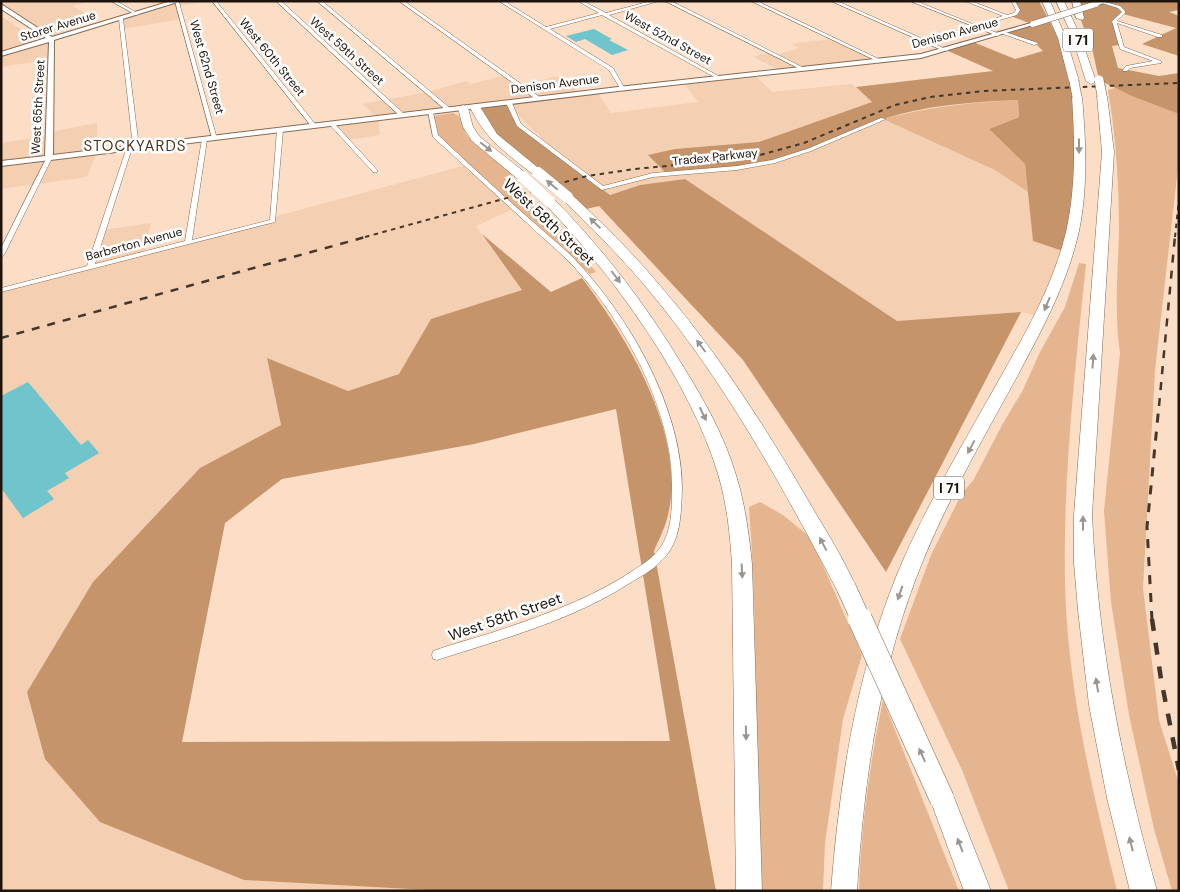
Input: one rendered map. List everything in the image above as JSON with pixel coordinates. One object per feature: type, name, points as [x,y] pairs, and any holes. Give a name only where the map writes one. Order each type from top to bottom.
[{"type":"highway","points":[[1039,1],[1067,55]]},
{"type":"highway","name":"I 71","points":[[1046,1],[1056,22],[1067,55],[1087,93]]},
{"type":"highway","name":"I 71","points":[[844,891],[852,792],[860,741],[874,681],[902,587],[938,510],[1044,309],[1072,233],[1087,93],[1095,80],[1060,1]]},
{"type":"highway","points":[[1071,1],[1082,22],[1076,1]]},
{"type":"highway","points":[[1095,80],[1096,67]]},
{"type":"highway","points":[[1087,93],[1108,146],[1083,515],[1089,619],[1100,700],[1121,803],[1144,891]]},
{"type":"highway","points":[[475,107],[481,121],[493,137],[538,173],[641,311],[695,398],[716,443],[735,506],[742,569],[749,891]]},
{"type":"highway","points":[[462,108],[468,127],[476,139],[523,177],[592,219],[639,268],[704,350],[769,447],[846,587],[942,799],[978,891]]},
{"type":"main road","name":"Storer Avenue","points":[[1,54],[177,2]]},
{"type":"main road","name":"Denison Avenue","points":[[1,164],[509,102],[881,61],[946,50],[1105,2]]},
{"type":"main road","name":"West 65th Street","points":[[1,6],[51,39],[49,158]]},
{"type":"street","points":[[113,1],[137,14]]},
{"type":"street","name":"West 60th Street","points":[[214,1],[314,126]]},
{"type":"street","name":"West 59th Street","points":[[278,1],[402,116]]},
{"type":"street","points":[[319,1],[449,110]]},
{"type":"street","points":[[401,1],[539,99]]},
{"type":"street","points":[[501,1],[611,69],[623,89]]},
{"type":"street","name":"West 52nd Street","points":[[580,1],[720,78]]},
{"type":"street","points":[[546,29],[656,1]]},
{"type":"street","points":[[667,1],[804,69]]},
{"type":"street","points":[[753,1],[881,61]]},
{"type":"street","points":[[833,1],[946,50]]},
{"type":"street","points":[[912,1],[975,26],[1036,44]]},
{"type":"street","points":[[967,1],[1008,16]]},
{"type":"street","points":[[975,26],[1016,14],[1018,10],[1013,1]]},
{"type":"street","name":"West 62nd Street","points":[[177,2],[215,138]]},
{"type":"street","points":[[1105,2],[1123,10],[1123,14],[1114,21]]},
{"type":"street","points":[[90,268],[133,147],[121,19]]},
{"type":"street","points":[[1114,21],[1160,36]]},
{"type":"street","points":[[1114,21],[1122,48],[1158,62],[1128,67],[1126,70]]},
{"type":"street","points":[[509,102],[519,125],[602,188]]},
{"type":"street","name":"West 58th Street","points":[[430,112],[435,136],[576,265],[622,326],[649,374],[660,401],[676,462],[677,496],[676,525],[660,556],[612,590],[548,618],[437,655]]},
{"type":"street","name":"Tradex Parkway","points":[[602,188],[654,175],[737,168],[773,162],[802,153],[883,119]]},
{"type":"street","points":[[332,124],[375,171]]},
{"type":"street","name":"Barberton Avenue","points":[[1,290],[273,221],[280,130]]},
{"type":"street","points":[[188,242],[204,140]]},
{"type":"street","name":"West 65th Street","points":[[1,255],[49,158]]},
{"type":"shaded area","points":[[1,1],[89,1],[73,6],[88,15],[62,23],[76,32],[52,39],[52,59],[1,67],[1,54],[51,40],[1,6]]},
{"type":"shaded area","points":[[163,1],[208,1],[178,6],[182,19],[122,29],[121,19],[168,4]]},
{"type":"shaded area","points":[[1013,1],[1039,1],[1067,55],[1079,129],[1066,252],[1033,241],[1025,164],[989,129],[1019,117],[1018,100],[950,105],[899,114],[872,123],[795,156],[748,167],[667,174],[648,155],[675,149],[759,142],[872,102],[856,87],[993,71],[946,50],[973,42],[1015,59],[1043,51],[1036,44],[1005,33],[1032,24],[1011,16],[1018,12]]},
{"type":"shaded area","points":[[1076,1],[1179,1],[1179,10],[1169,12],[1179,16],[1179,56],[1142,44],[1176,28],[1123,14],[1114,21],[1119,45],[1112,46],[1118,68],[1159,76],[1179,73],[1179,114],[1132,96],[1099,80],[1092,48],[1080,18]]},
{"type":"shaded area","points":[[1,16],[38,40],[1,51]]},
{"type":"shaded area","points":[[834,39],[881,61],[780,71],[754,57],[771,52],[777,55],[799,48],[792,45],[797,43]]},
{"type":"shaded area","points":[[754,74],[772,92],[852,84],[872,102],[995,170],[1028,192],[1033,241],[1066,252],[1040,317],[1021,312],[897,321],[685,179],[640,185],[610,195],[561,157],[520,117],[509,103],[378,119],[380,135],[347,140],[332,124],[377,118],[363,104],[427,92],[467,81],[471,84],[506,75],[521,86],[557,76],[581,94],[597,92],[611,113],[698,102],[683,82]]},
{"type":"shaded area","points":[[1115,88],[1179,114],[1179,159],[1155,370],[1143,588],[1159,720],[1179,784],[1179,891],[1172,891],[1154,829],[1129,715],[1111,602],[1104,511],[1120,353],[1117,307],[1118,178],[1108,90]]},
{"type":"shaded area","points":[[1018,100],[1019,117],[989,129],[1025,164],[1028,192],[995,170],[883,119],[950,106]]},
{"type":"shaded area","points":[[509,103],[519,125],[610,195],[640,185],[685,179],[897,321],[1021,312],[886,572],[743,360],[599,206],[582,210],[493,137],[475,107]]},
{"type":"shaded area","points":[[453,113],[459,116],[466,134],[471,140],[513,175],[504,177],[568,239],[596,272],[590,274],[436,134],[432,116]]},
{"type":"shaded area","points":[[97,123],[97,152],[87,177],[1,189],[1,143],[49,136],[50,132]]},
{"type":"shaded area","points":[[467,165],[515,208],[476,226],[522,290],[431,319],[399,374],[348,391],[267,359],[281,425],[200,468],[93,582],[244,880],[446,891],[1,891],[1,290],[90,268],[102,230],[151,223],[144,253],[273,221],[273,217]]},
{"type":"shaded area","points":[[482,234],[551,292],[582,278],[600,303],[635,360],[662,424],[670,456],[672,488],[667,519],[654,551],[716,891],[447,891],[244,880],[100,822],[45,759],[27,692],[93,582],[200,468],[281,425],[267,358],[348,391],[399,374],[431,319],[522,290]],"holes":[[[616,409],[670,741],[182,742],[225,523],[282,479],[474,444]]]},
{"type":"shaded area","points":[[1079,263],[1086,264],[1068,463],[1065,542],[1067,621],[1070,660],[1082,738],[1117,891],[1009,891],[962,770],[900,639],[931,555],[961,495],[974,479],[1002,425],[1023,390],[1040,352],[1065,307]]},
{"type":"shaded area","points":[[760,502],[783,515],[811,538],[862,655],[843,719],[825,843],[823,891],[759,891],[754,603],[749,507]]},
{"type":"shaded area","points":[[883,700],[959,891],[859,891],[867,795]]},
{"type":"building","points":[[594,29],[628,50],[612,55],[585,39],[576,42],[566,36]]},
{"type":"building","points":[[28,382],[81,445],[88,440],[99,453],[65,473],[69,478],[47,491],[54,499],[23,518],[1,488],[1,396]]},
{"type":"railway","points":[[365,237],[587,176],[635,169],[749,158],[804,143],[895,105],[930,97],[983,91],[1179,83]]},
{"type":"railway","points":[[1175,237],[1179,199]]},
{"type":"railway","points":[[1,338],[369,236]]},
{"type":"railway","points":[[1159,406],[1175,236]]},
{"type":"railway","points":[[1152,620],[1147,527],[1159,405]]},
{"type":"railway","points":[[1152,619],[1161,679],[1179,770]]},
{"type":"district","name":"STOCKYARDS","points":[[135,146]]}]
